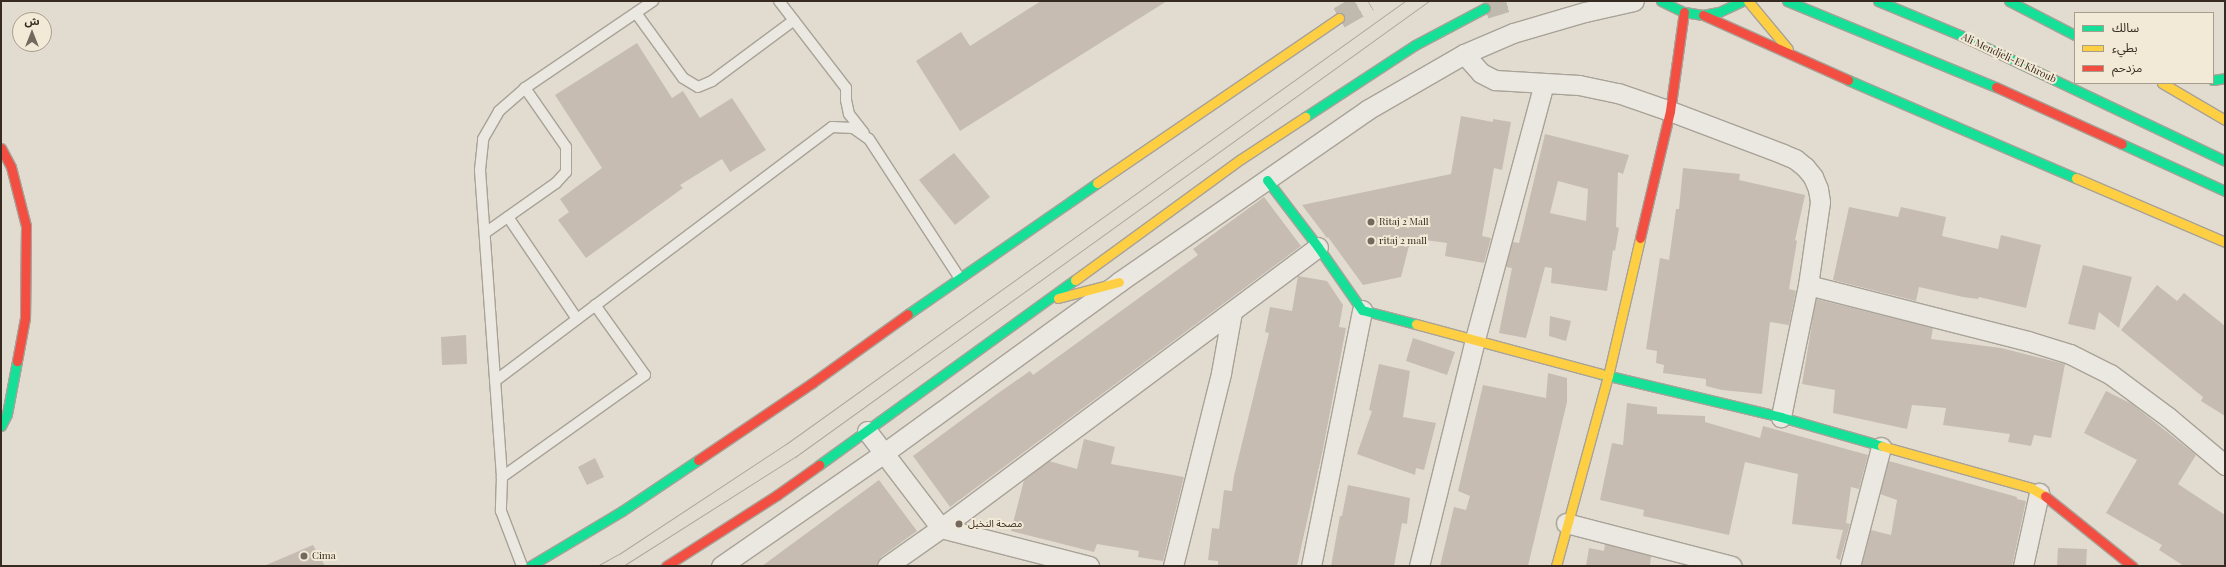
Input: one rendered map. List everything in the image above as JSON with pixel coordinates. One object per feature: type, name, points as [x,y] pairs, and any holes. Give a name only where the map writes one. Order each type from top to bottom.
[{"type":"main road","points":[[1661,1],[1684,12],[1704,14],[1719,12],[1743,1]]},
{"type":"main road","points":[[1748,1],[1771,31],[1799,59]]},
{"type":"main road","points":[[1787,1],[2010,93],[2225,191]]},
{"type":"main road","name":"Ali Mendjeli-El Khroub","points":[[1878,1],[1960,35],[2225,161]]},
{"type":"main road","points":[[2008,1],[2074,34]]},
{"type":"main road","points":[[666,566],[777,495],[868,432],[1241,158],[1337,94],[1415,45],[1485,8]]},
{"type":"main road","points":[[1556,566],[1566,523],[1608,376],[1670,110],[1684,12]]},
{"type":"main road","points":[[1704,14],[1799,59],[2225,242]]},
{"type":"main road","points":[[530,566],[635,502],[812,383],[959,277],[1338,18]]},
{"type":"main road","points":[[2214,80],[2225,78]]},
{"type":"main road","points":[[2164,84],[2225,120]]},
{"type":"main road","points":[[1,148],[11,167],[26,226],[25,318],[7,414],[1,426]]},
{"type":"main road","points":[[1267,180],[1318,247],[1362,310],[1475,339],[1608,376],[1781,418],[2031,488],[2052,500],[2132,566]]},
{"type":"main road","points":[[1045,302],[1120,282]]},
{"type":"street","points":[[721,566],[884,452],[1120,282],[1367,110],[1464,54],[1513,34],[1585,12],[1634,1]]},
{"type":"street","points":[[1464,54],[1481,73],[1495,80],[1579,85],[1618,93],[1670,110],[1795,159],[1809,172],[1818,189],[1820,202],[1808,285],[1781,418]]},
{"type":"street","points":[[1419,566],[1475,339],[1544,84]]},
{"type":"street","points":[[887,566],[941,528],[1318,247]]},
{"type":"street","points":[[1808,285],[2028,341],[2070,354],[2110,374],[2168,417],[2225,465]]},
{"type":"street","points":[[1311,566],[1362,310]]},
{"type":"street","points":[[1173,566],[1221,373],[1232,312]]},
{"type":"street","points":[[868,432],[941,528],[1088,566]]},
{"type":"street","points":[[1850,566],[1881,447]]},
{"type":"street","points":[[2023,566],[2039,493]]},
{"type":"street","points":[[1566,523],[1732,566]]},
{"type":"lane","points":[[522,566],[501,511],[502,477],[480,170],[483,139],[499,110],[525,88],[653,1]]},
{"type":"lane","points":[[779,1],[846,88],[846,100],[849,114],[870,139],[959,277]]},
{"type":"lane","points":[[636,13],[683,78],[698,87],[712,82],[794,20]]},
{"type":"lane","points":[[485,233],[556,183],[566,172],[566,147],[525,88]]},
{"type":"lane","points":[[495,381],[832,127],[853,128],[870,139]]},
{"type":"lane","points":[[508,217],[577,319]]},
{"type":"lane","points":[[502,477],[645,375],[595,305]]},
{"type":"building","points":[[1041,1],[1167,1],[960,131],[916,61],[961,32],[970,46]]},
{"type":"building","points":[[637,43],[672,98],[683,91],[700,118],[732,98],[766,150],[730,172],[722,159],[680,185],[683,188],[586,258],[558,220],[569,212],[560,199],[602,168],[555,95]]},
{"type":"building","points":[[1461,116],[1493,122],[1493,119],[1511,122],[1502,170],[1494,168],[1482,236],[1491,238],[1484,263],[1445,256],[1447,243],[1411,238],[1401,277],[1363,285],[1328,237],[1327,238],[1302,205],[1451,174]]},
{"type":"building","points":[[1545,134],[1629,155],[1623,174],[1618,172],[1616,227],[1619,228],[1615,251],[1613,250],[1607,291],[1551,283],[1552,268],[1545,267],[1526,338],[1499,333],[1512,268],[1506,267],[1513,242],[1519,243]],"holes":[[[1558,181],[1588,189],[1586,221],[1550,213]]]},
{"type":"building","points":[[954,153],[990,197],[955,225],[919,180]]},
{"type":"building","points":[[1683,168],[1740,174],[1739,180],[1805,195],[1795,240],[1797,241],[1789,289],[1796,291],[1789,325],[1770,322],[1762,394],[1722,390],[1706,386],[1706,379],[1663,373],[1664,365],[1656,363],[1657,351],[1646,349],[1660,258],[1669,260],[1676,209],[1679,209]]},
{"type":"building","points":[[1264,197],[1301,246],[950,507],[913,456],[1030,371],[1033,375],[1198,255],[1193,249]]},
{"type":"building","points":[[1849,207],[1898,217],[1901,207],[1946,217],[1942,236],[1998,249],[2001,235],[2041,245],[2026,308],[1979,297],[1978,299],[1963,297],[1919,287],[1916,301],[1833,280]]},
{"type":"building","points":[[2083,265],[2132,277],[2119,328],[2099,312],[2095,330],[2068,324]]},
{"type":"building","points":[[1298,276],[1327,281],[1343,305],[1339,327],[1346,328],[1323,449],[1297,566],[1218,566],[1218,561],[1208,560],[1212,528],[1219,529],[1224,490],[1232,491],[1234,476],[1269,333],[1265,332],[1270,307],[1292,311]]},
{"type":"building","points":[[2157,285],[2177,301],[2184,293],[2225,326],[2225,416],[2201,401],[2203,397],[2121,330]]},
{"type":"building","points":[[1816,299],[1933,328],[1931,339],[2001,348],[2065,364],[2051,438],[2034,435],[2031,446],[2008,442],[2010,434],[1943,425],[1946,408],[1912,405],[1907,429],[1833,413],[1835,390],[1802,384]]},
{"type":"building","points":[[1550,316],[1571,321],[1566,341],[1549,336]]},
{"type":"building","points":[[466,335],[467,364],[442,365],[441,337]]},
{"type":"building","points":[[1413,338],[1455,352],[1447,375],[1406,361]]},
{"type":"building","points":[[1379,364],[1410,371],[1403,417],[1436,423],[1424,470],[1416,468],[1415,475],[1357,454],[1372,411],[1369,410]]},
{"type":"building","points":[[1548,373],[1567,378],[1567,402],[1528,566],[1440,566],[1454,507],[1466,510],[1470,496],[1458,491],[1483,385],[1546,398]]},
{"type":"building","points":[[2106,391],[2132,404],[2196,455],[2178,484],[2225,515],[2225,566],[2184,566],[2159,550],[2162,545],[2106,513],[2137,460],[2084,433]]},
{"type":"building","points":[[1627,403],[1657,407],[1657,414],[1705,416],[1705,422],[1760,438],[1763,426],[1868,455],[1859,489],[1851,487],[1846,523],[1850,524],[1840,560],[1836,558],[1843,530],[1792,524],[1798,474],[1745,462],[1729,535],[1643,516],[1644,510],[1600,500],[1612,443],[1623,445]]},
{"type":"building","points":[[1084,439],[1115,447],[1111,464],[1184,477],[1163,561],[1138,557],[1139,551],[1097,544],[1094,552],[1011,531],[1024,480],[1049,461],[1077,469]]},
{"type":"building","points":[[595,458],[604,477],[587,485],[578,467]]},
{"type":"building","points":[[1889,461],[2017,497],[2017,499],[2026,501],[2012,566],[1862,565],[1871,530],[1891,535],[1897,500],[1880,494]]},
{"type":"building","points":[[879,480],[917,531],[881,557],[876,566],[762,566]]},
{"type":"building","points":[[1348,485],[1410,498],[1407,524],[1402,523],[1394,566],[1331,566],[1340,516],[1342,516]]},
{"type":"building","points":[[1605,544],[1651,556],[1650,566],[1586,566],[1589,548],[1604,551]]},
{"type":"building","name":"Cima","points":[[313,545],[325,566],[264,566]]},
{"type":"building","points":[[2058,548],[2087,549],[2086,566],[2057,566]]},
{"type":"tunnel","points":[[1339,18],[1369,1]]},
{"type":"tunnel","points":[[1485,8],[1508,1]]},
{"type":"tram line","points":[[597,566],[619,554],[786,444],[1405,1]]},
{"type":"tram line","points":[[623,566],[795,457],[1429,1]]},
{"type":"traffic: fast","points":[[1661,1],[1684,12],[1703,15],[1719,12],[1743,1]]},
{"type":"traffic: fast","points":[[1787,1],[1996,87]]},
{"type":"traffic: fast","points":[[1878,1],[1960,35],[2225,161]]},
{"type":"traffic: fast","points":[[2009,1],[2074,34]]},
{"type":"traffic: fast","points":[[1305,117],[1415,45],[1485,8]]},
{"type":"traffic: fast","points":[[2214,80],[2225,78]]},
{"type":"traffic: fast","points":[[1848,80],[2076,178]]},
{"type":"traffic: fast","points":[[2122,144],[2225,191]]},
{"type":"traffic: fast","points":[[1267,180],[1318,247],[1362,310],[1416,324]]},
{"type":"traffic: fast","points":[[908,314],[1097,183]]},
{"type":"traffic: fast","points":[[819,465],[1075,280]]},
{"type":"traffic: fast","points":[[1,426],[7,414],[17,361]]},
{"type":"traffic: fast","points":[[1601,374],[1781,417],[1882,446]]},
{"type":"traffic: fast","points":[[530,566],[622,511],[698,460]]},
{"type":"traffic: slow","points":[[1748,1],[1788,49]]},
{"type":"traffic: slow","points":[[1097,183],[1339,18]]},
{"type":"traffic: slow","points":[[2164,84],[2225,120]]},
{"type":"traffic: slow","points":[[1075,280],[1241,159],[1305,117]]},
{"type":"traffic: slow","points":[[2076,178],[2225,242]]},
{"type":"traffic: slow","points":[[1556,566],[1608,376],[1640,238]]},
{"type":"traffic: slow","points":[[1058,298],[1119,282]]},
{"type":"traffic: slow","points":[[1416,324],[1601,374]]},
{"type":"traffic: slow","points":[[1882,446],[2031,488],[2045,496]]},
{"type":"traffic: jam","points":[[1640,238],[1670,111],[1684,12]]},
{"type":"traffic: jam","points":[[1703,15],[1848,80]]},
{"type":"traffic: jam","points":[[1996,87],[2122,144]]},
{"type":"traffic: jam","points":[[1,148],[11,167],[26,226],[25,318],[17,361]]},
{"type":"traffic: jam","points":[[698,460],[812,383],[908,314]]},
{"type":"traffic: jam","points":[[666,566],[777,495],[819,465]]},
{"type":"traffic: jam","points":[[2045,496],[2132,566]]},
{"type":"place","name":"Ritaj 2 Mall","points":[[1371,222]]},
{"type":"place","name":"ritaj 2 mall","points":[[1371,241]]},
{"type":"place","name":"مصحة النخيل","points":[[959,524]]},
{"type":"place","name":"Cima","points":[[304,556]]}]
